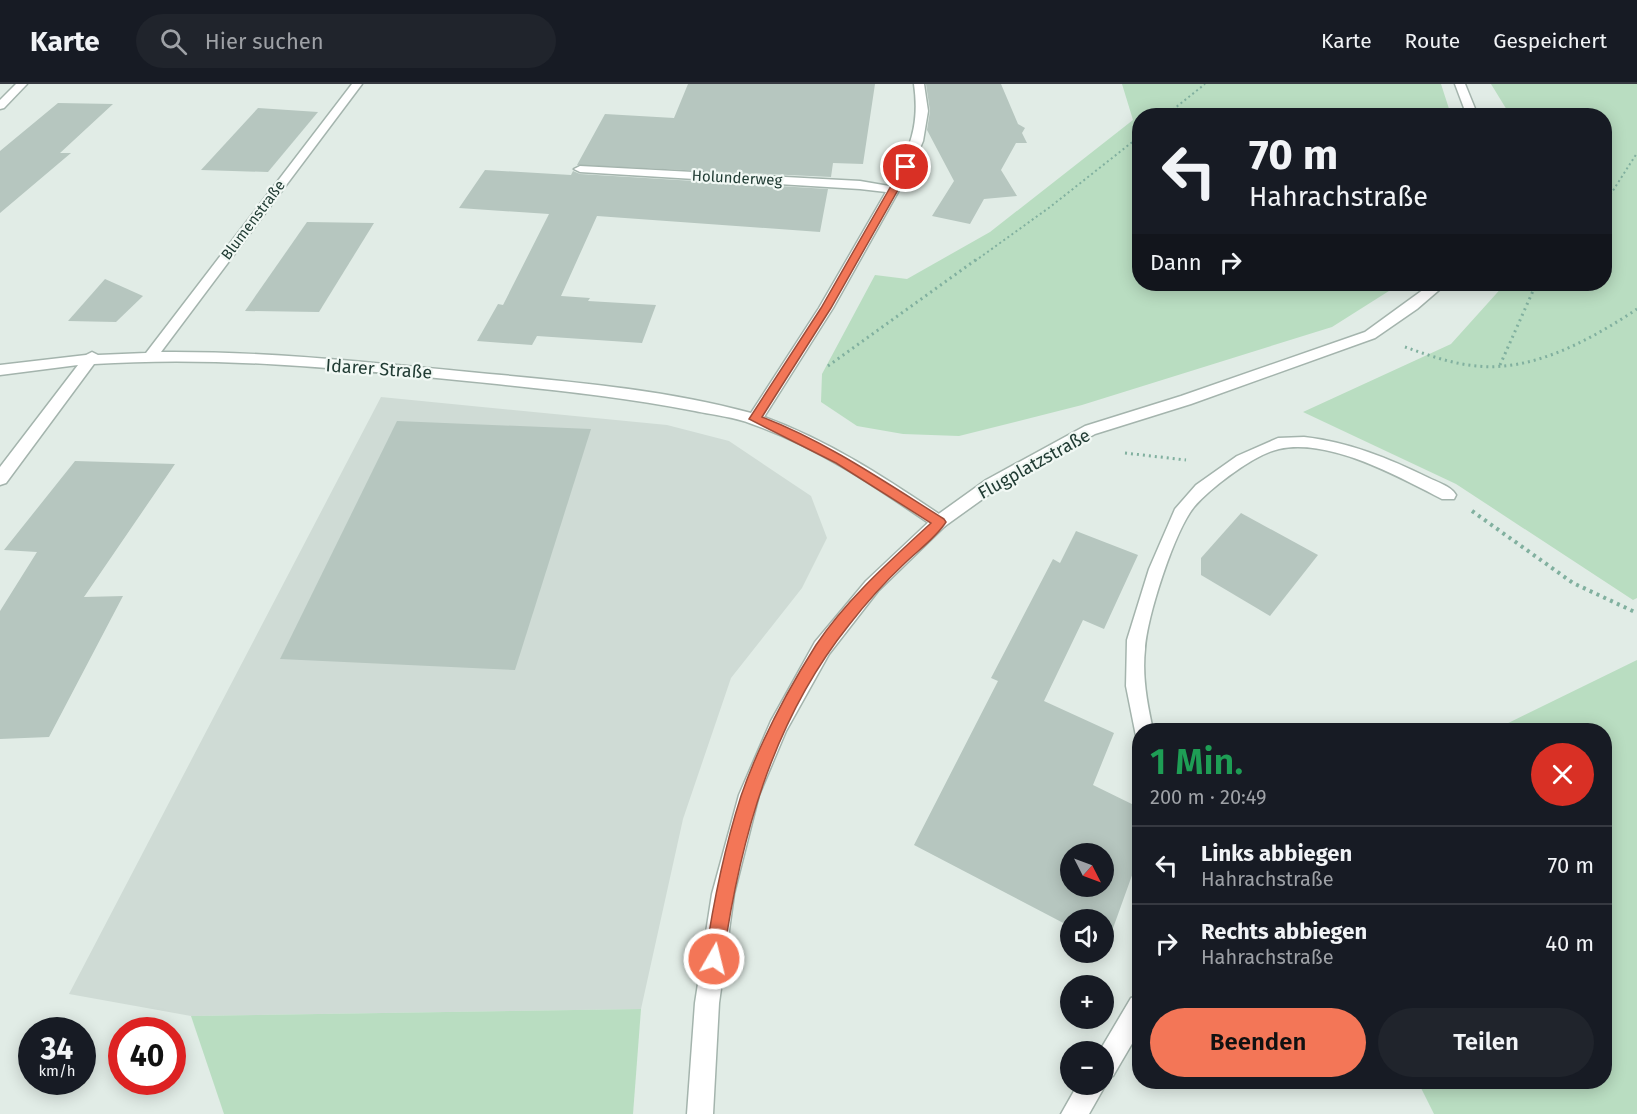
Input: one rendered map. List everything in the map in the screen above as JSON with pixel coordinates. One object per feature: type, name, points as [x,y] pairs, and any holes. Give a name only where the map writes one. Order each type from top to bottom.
[{"type":"street","points":[[0,106],[22,84]]},
{"type":"street","name":"Blumenstraße","points":[[150,357],[357,84]]},
{"type":"street","points":[[755,419],[826,308],[894,190],[917,141],[924,111],[920,84]]},
{"type":"street","points":[[1460,84],[1470,108]]},
{"type":"street","name":"Holunderweg","points":[[580,169],[860,185],[894,190]]},
{"type":"street","name":"Flugplatzstraße","points":[[700,1114],[707,1003],[723,894],[750,795],[778,728],[822,648],[872,586],[939,522],[992,484],[1090,430],[1186,400],[1370,335],[1430,291]]},
{"type":"street","points":[[0,479],[92,357]]},
{"type":"street","name":"Idarer Straße","points":[[0,370],[92,357],[150,357],[266,361],[604,390],[755,419],[779,428],[840,460],[939,522]]},
{"type":"street","points":[[1142,723],[1135,690],[1136,639],[1160,561],[1185,506],[1231,465],[1278,443],[1315,442],[1348,449],[1387,464],[1448,495]]},
{"type":"street","points":[[1114,1050],[1132,1020]]},
{"type":"street","points":[[1074,1114],[1086,1095]]},
{"type":"path","points":[[1175,108],[1205,84]]},
{"type":"path","points":[[779,380],[831,365],[1050,207],[1132,142]]},
{"type":"path","points":[[1612,192],[1637,153]]},
{"type":"path","points":[[1499,366],[1533,291]]},
{"type":"path","points":[[1370,335],[1459,363],[1499,366],[1557,350],[1612,327],[1637,309]]},
{"type":"path","points":[[1061,446],[1231,465]]},
{"type":"path","points":[[1448,495],[1507,534],[1573,583],[1637,613]]},
{"type":"shaded area","points":[[381,397],[667,425],[729,441],[811,496],[827,538],[802,588],[731,678],[683,819],[641,1009],[191,1016],[69,994]]},
{"type":"green space","points":[[1122,84],[1441,84],[1449,108],[1132,108],[1132,117]]},
{"type":"green space","points":[[1491,84],[1637,84],[1637,598],[1633,600],[1456,484],[1303,412],[1451,344],[1499,291],[1612,291],[1612,108],[1506,108]]},
{"type":"green space","points":[[1132,121],[1132,291],[1389,291],[1332,327],[1082,405],[959,436],[903,434],[857,426],[821,402],[822,374],[875,275],[907,279],[990,232]]},
{"type":"green space","points":[[1637,660],[1637,1114],[1434,1114],[1422,1089],[1612,1089],[1612,723],[1508,723]]},
{"type":"green space","points":[[641,1009],[633,1114],[224,1114],[191,1016]]},
{"type":"building","points":[[688,84],[875,84],[863,164],[833,163],[831,177],[577,165],[605,114],[674,118]]},
{"type":"building","points":[[926,84],[1001,84],[1018,124],[1025,128],[1022,133],[1027,143],[1016,143],[1001,170],[1017,196],[984,199],[970,224],[932,216],[954,181],[927,130],[930,111]]},
{"type":"building","points":[[58,103],[113,104],[60,153],[71,153],[0,213],[0,151]]},
{"type":"building","points":[[258,108],[318,112],[268,172],[201,170]]},
{"type":"building","points":[[485,170],[571,175],[573,171],[580,174],[828,189],[820,232],[597,216],[561,296],[590,298],[588,301],[656,305],[642,343],[537,336],[532,345],[477,341],[498,304],[503,305],[549,214],[459,208]]},
{"type":"building","points":[[307,222],[374,223],[319,312],[245,311]]},
{"type":"building","points":[[105,279],[143,296],[116,322],[68,321]]},
{"type":"building","points":[[397,421],[591,429],[515,670],[280,659]]},
{"type":"building","points":[[75,461],[175,464],[84,597],[123,596],[49,737],[0,739],[0,611],[37,552],[4,550]]},
{"type":"building","points":[[1241,513],[1318,555],[1270,616],[1201,575],[1201,558]]},
{"type":"building","points":[[1076,531],[1138,555],[1104,629],[1083,620],[1044,701],[1114,733],[1093,785],[1132,804],[1132,875],[1114,925],[1114,909],[1060,909],[1060,921],[914,845],[998,681],[991,678],[1053,559],[1060,563]]},
{"type":"route","points":[[714,959],[723,894],[750,795],[778,728],[822,648],[872,586],[939,522],[885,486],[840,460],[802,439],[755,419],[826,308],[906,167]]}]
